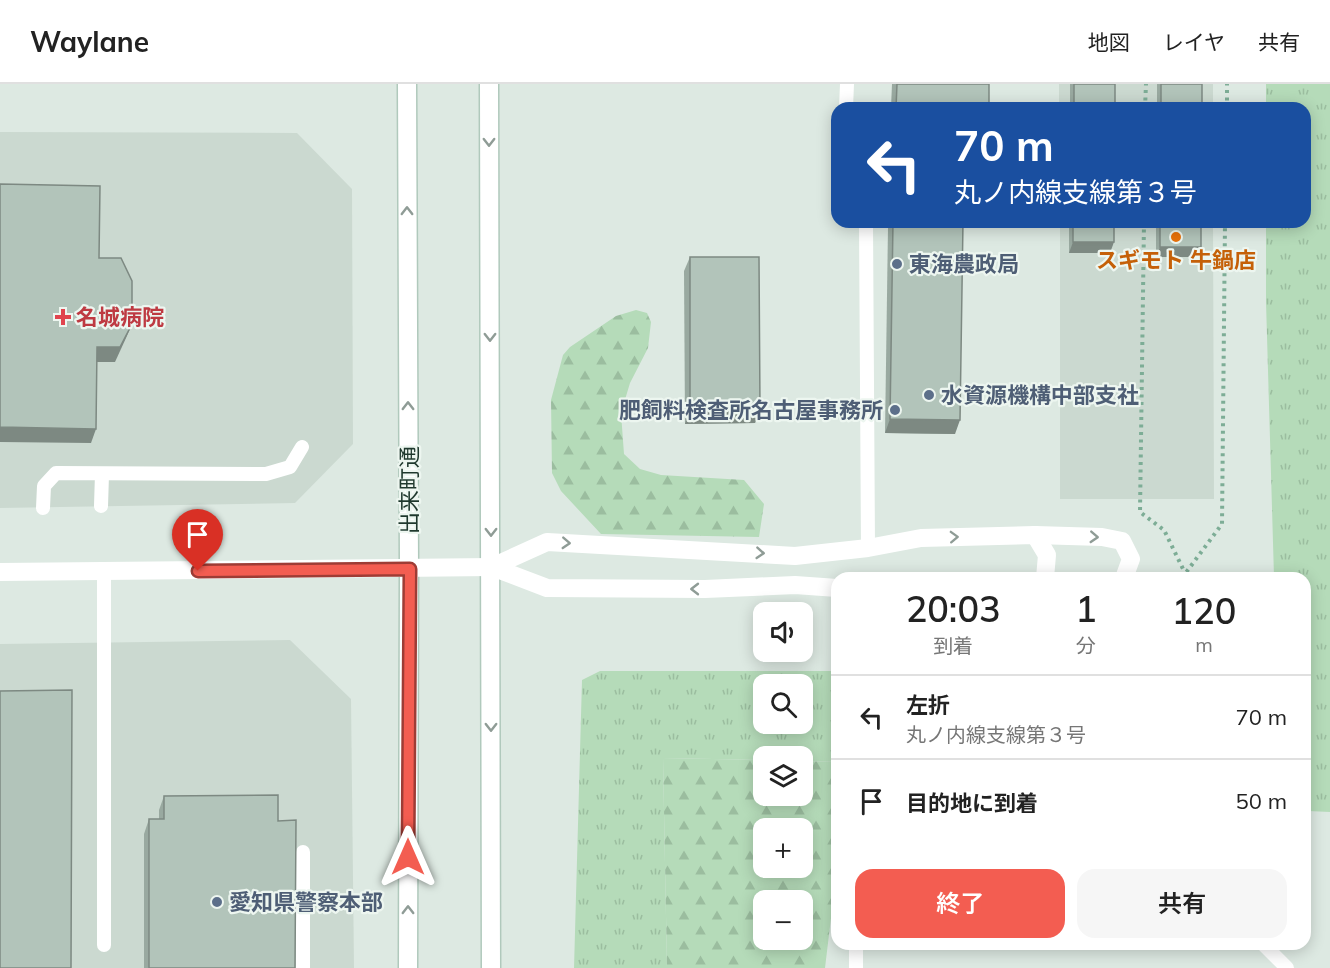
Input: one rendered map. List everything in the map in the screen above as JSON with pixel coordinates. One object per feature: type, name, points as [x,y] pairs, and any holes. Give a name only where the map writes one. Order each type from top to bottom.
[{"type":"main road","name":"出来町通","points":[[407,84],[410,569],[408,968]]},
{"type":"main road","points":[[489,84],[492,567],[491,968]]},
{"type":"main road","points":[[492,567],[547,542],[795,556],[868,548],[921,538],[1035,535],[1102,537],[1122,541],[1131,559],[1126,572]]},
{"type":"main road","points":[[1035,535],[1047,555],[1046,572]]},
{"type":"main road","points":[[0,572],[492,567],[547,588],[705,589],[795,585],[831,588]]},
{"type":"lane","points":[[846,102],[847,84]]},
{"type":"lane","points":[[866,228],[868,548]]},
{"type":"lane","points":[[44,508],[44,486],[56,473],[266,474],[290,467],[302,447]]},
{"type":"lane","points":[[101,506],[102,474]]},
{"type":"lane","points":[[104,572],[104,945]]},
{"type":"lane","points":[[303,852],[303,968]]},
{"type":"lane","points":[[856,950],[856,968]]},
{"type":"lane","points":[[1269,950],[1287,968]]},
{"type":"path","points":[[1145,102],[1146,84]]},
{"type":"path","points":[[1227,84],[1227,102]]},
{"type":"path","points":[[1144,228],[1140,512],[1164,530],[1183,572]]},
{"type":"path","points":[[1186,572],[1222,524],[1226,228]]},
{"type":"shaded area","points":[[1059,84],[1213,84],[1213,102],[1059,102]]},
{"type":"shaded area","points":[[0,132],[297,133],[352,189],[353,444],[295,503],[0,508]]},
{"type":"shaded area","points":[[1060,228],[1213,228],[1214,499],[1060,499]]},
{"type":"shaded area","points":[[290,640],[351,699],[354,968],[0,968],[0,644]]},
{"type":"green space","points":[[1266,84],[1330,84],[1330,812],[1311,811],[1311,572],[1274,572],[1266,302],[1266,228],[1311,228],[1311,102],[1266,102]]},
{"type":"green space","points":[[636,310],[647,313],[651,322],[648,348],[630,383],[621,413],[624,454],[640,469],[661,475],[744,480],[764,504],[759,537],[601,534],[561,491],[552,473],[551,400],[563,355],[570,347],[616,316]]},
{"type":"green space","points":[[600,671],[831,671],[831,762],[813,761],[813,746],[753,746],[753,760],[663,758],[667,968],[574,968],[582,680]]},
{"type":"green space","points":[[663,758],[753,760],[753,806],[813,806],[813,761],[831,762],[831,918],[825,968],[667,968]]},
{"type":"building","points":[[897,84],[989,84],[989,102],[896,102]]},
{"type":"building","points":[[1074,84],[1115,84],[1115,102],[1074,102]]},
{"type":"building","points":[[1161,84],[1202,84],[1202,102],[1161,102]]},
{"type":"building","name":"名城病院","points":[[0,184],[100,186],[99,258],[121,258],[132,281],[132,324],[120,347],[97,347],[96,429],[0,427]]},
{"type":"building","points":[[893,228],[963,228],[960,420],[890,419]]},
{"type":"building","points":[[1073,228],[1114,228],[1114,242],[1073,242]]},
{"type":"building","points":[[1160,228],[1201,228],[1201,247],[1160,247]]},
{"type":"building","points":[[690,257],[759,257],[760,409],[690,409]]},
{"type":"building","points":[[72,690],[71,968],[0,968],[0,691]]},
{"type":"building","name":"愛知県警察本部","points":[[278,795],[278,821],[296,820],[295,968],[149,968],[149,819],[164,819],[164,796]]},
{"type":"place","name":"スギモト 牛鍋店","points":[[1176,237]]},
{"type":"place","name":"東海農政局","points":[[897,264]]},
{"type":"place","name":"名城病院","points":[[63,317]]},
{"type":"place","name":"水資源機構中部支社","points":[[929,395]]},
{"type":"place","name":"肥飼料検査所名古屋事務所","points":[[895,410]]},
{"type":"place","name":"愛知県警察本部","points":[[217,902]]},
{"type":"route","points":[[198,571],[410,569],[408,857]]}]
